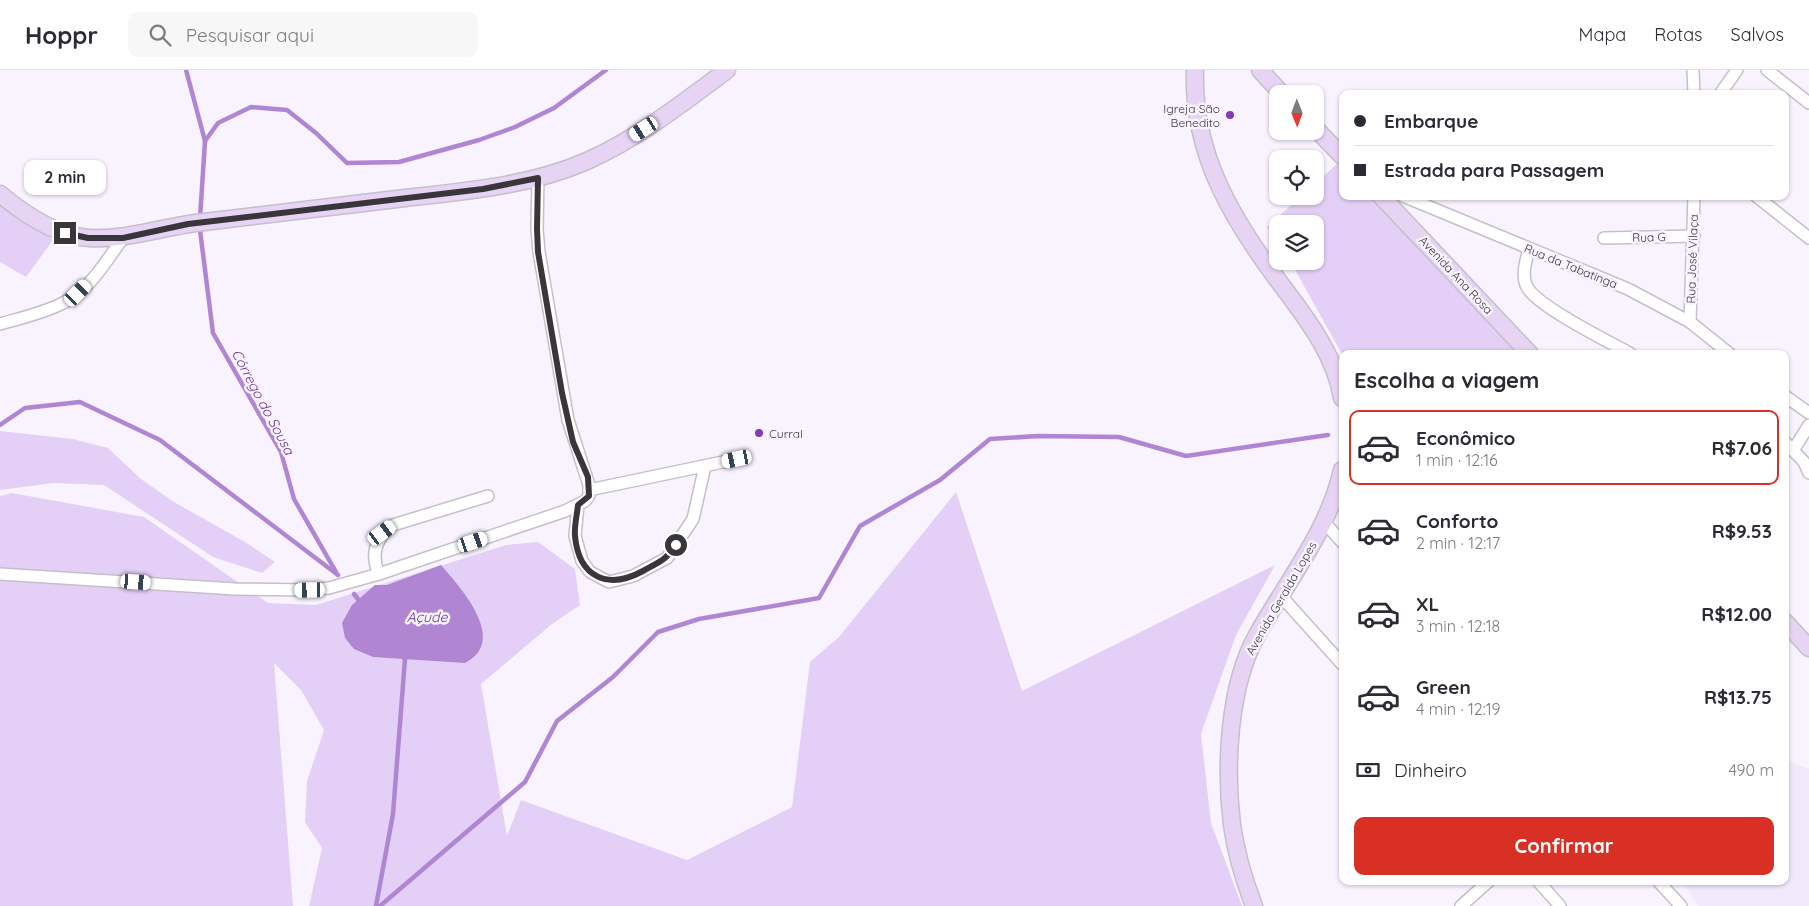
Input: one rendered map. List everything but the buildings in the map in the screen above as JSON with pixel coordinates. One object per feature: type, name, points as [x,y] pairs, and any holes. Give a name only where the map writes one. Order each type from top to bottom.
[{"type":"main road","points":[[0,194],[44,225],[65,233],[88,238],[123,238],[188,224],[483,189],[538,178],[587,161],[630,138],[727,70]]},
{"type":"main road","points":[[1195,70],[1200,126],[1207,158],[1219,189],[1244,231],[1315,332],[1330,360],[1339,388]]},
{"type":"main road","points":[[1265,74],[1274,85]]},
{"type":"main road","points":[[1324,137],[1339,153]]},
{"type":"main road","name":"Avenida Ana Rosa","points":[[1385,200],[1526,350]]},
{"type":"main road","name":"Avenida Geralda Lopes","points":[[1254,906],[1238,857],[1232,825],[1230,777],[1232,734],[1240,680],[1246,659],[1256,636],[1282,596],[1324,522],[1339,484]]},
{"type":"main road","points":[[1789,626],[1809,648]]},
{"type":"street","points":[[1693,70],[1694,90]]},
{"type":"street","points":[[1723,90],[1738,70]]},
{"type":"street","points":[[1768,70],[1809,103]]},
{"type":"street","points":[[0,574],[277,591],[329,588],[378,574],[578,505],[589,496],[588,477],[573,442],[553,342],[538,252],[538,178]]},
{"type":"street","name":"Rua da Tabatinga","points":[[1413,200],[1628,289],[1690,322],[1725,350]]},
{"type":"street","name":"Rua José Vilaça","points":[[1690,322],[1694,200]]},
{"type":"street","points":[[1761,200],[1809,238]]},
{"type":"street","name":"Rua G","points":[[1604,238],[1694,236]]},
{"type":"street","points":[[0,324],[63,303],[78,293],[94,277],[123,238]]},
{"type":"street","points":[[1529,249],[1524,277],[1526,286],[1533,295],[1557,312],[1624,350]]},
{"type":"street","points":[[1789,399],[1809,413]]},
{"type":"street","points":[[1809,425],[1790,446],[1809,473]]},
{"type":"street","points":[[589,490],[737,459]]},
{"type":"street","points":[[578,505],[575,536],[582,561],[590,572],[609,582],[633,576],[667,558],[693,519],[705,466]]},
{"type":"street","points":[[378,574],[374,564],[376,544],[382,533],[393,525],[488,496]]},
{"type":"street","points":[[1324,522],[1339,539]]},
{"type":"street","points":[[1282,596],[1339,661]]},
{"type":"street","points":[[1461,906],[1484,885]]},
{"type":"street","points":[[1542,885],[1560,906]]},
{"type":"street","points":[[1662,885],[1681,906]]},
{"type":"shaded area","points":[[1339,162],[1339,200],[1376,200],[1517,350],[1340,350],[1295,270],[1324,270],[1324,215],[1280,215],[1291,205],[1324,205],[1324,176]]},
{"type":"shaded area","points":[[0,202],[53,240],[26,277],[0,262]]},
{"type":"shaded area","points":[[0,431],[73,439],[108,448],[141,479],[174,502],[245,542],[275,562],[262,573],[213,557],[104,485],[53,483],[0,490]]},
{"type":"shaded area","points":[[956,492],[1022,691],[1275,565],[1236,635],[1201,734],[1211,823],[1242,906],[309,906],[322,848],[305,822],[307,781],[324,730],[301,690],[274,663],[293,906],[0,906],[0,496],[12,493],[144,517],[268,603],[316,605],[506,545],[538,542],[575,569],[580,605],[552,624],[481,684],[507,836],[521,800],[687,860],[792,807],[810,662],[839,637]]},
{"type":"shaded area","points":[[1789,761],[1809,769],[1809,906],[1699,906],[1684,885],[1789,885]]},
{"type":"water","name":"Açude","points":[[441,565],[469,600],[477,614],[482,628],[483,642],[477,653],[465,663],[373,657],[354,649],[345,638],[342,623],[352,605],[375,585],[387,585]]},
{"type":"waterway","name":"Córrego do Sousa","points":[[186,70],[205,141],[200,218]]},
{"type":"waterway","points":[[205,141],[218,123],[251,107],[287,110],[316,133],[347,163],[399,162],[479,140],[515,127],[554,108],[606,70]]},
{"type":"waterway","name":"Córrego do Sousa","points":[[200,230],[213,333],[281,452],[294,499],[336,572]]},
{"type":"waterway","points":[[0,425],[25,408],[80,402],[160,440],[338,575]]},
{"type":"waterway","points":[[380,906],[525,782],[557,721],[613,677],[658,632],[699,619],[819,598],[860,526],[940,480],[990,439],[1038,436],[1119,437],[1186,456],[1328,435]]},
{"type":"waterway","name":"Córrego do Sousa","points":[[354,594],[361,603]]},
{"type":"waterway","name":"Córrego do Sousa","points":[[376,906],[393,814],[405,659],[401,654]]},
{"type":"place","name":"Igreja São Benedito","points":[[1230,115]]},
{"type":"place","name":"Curral","points":[[759,433]]},
{"type":"route","points":[[65,233],[88,238],[123,238],[188,224],[483,189],[538,178],[538,252],[562,393],[573,442],[588,477],[589,485],[589,496],[578,505],[575,536],[582,561],[590,572],[609,582],[633,576],[667,558],[676,545]]}]
